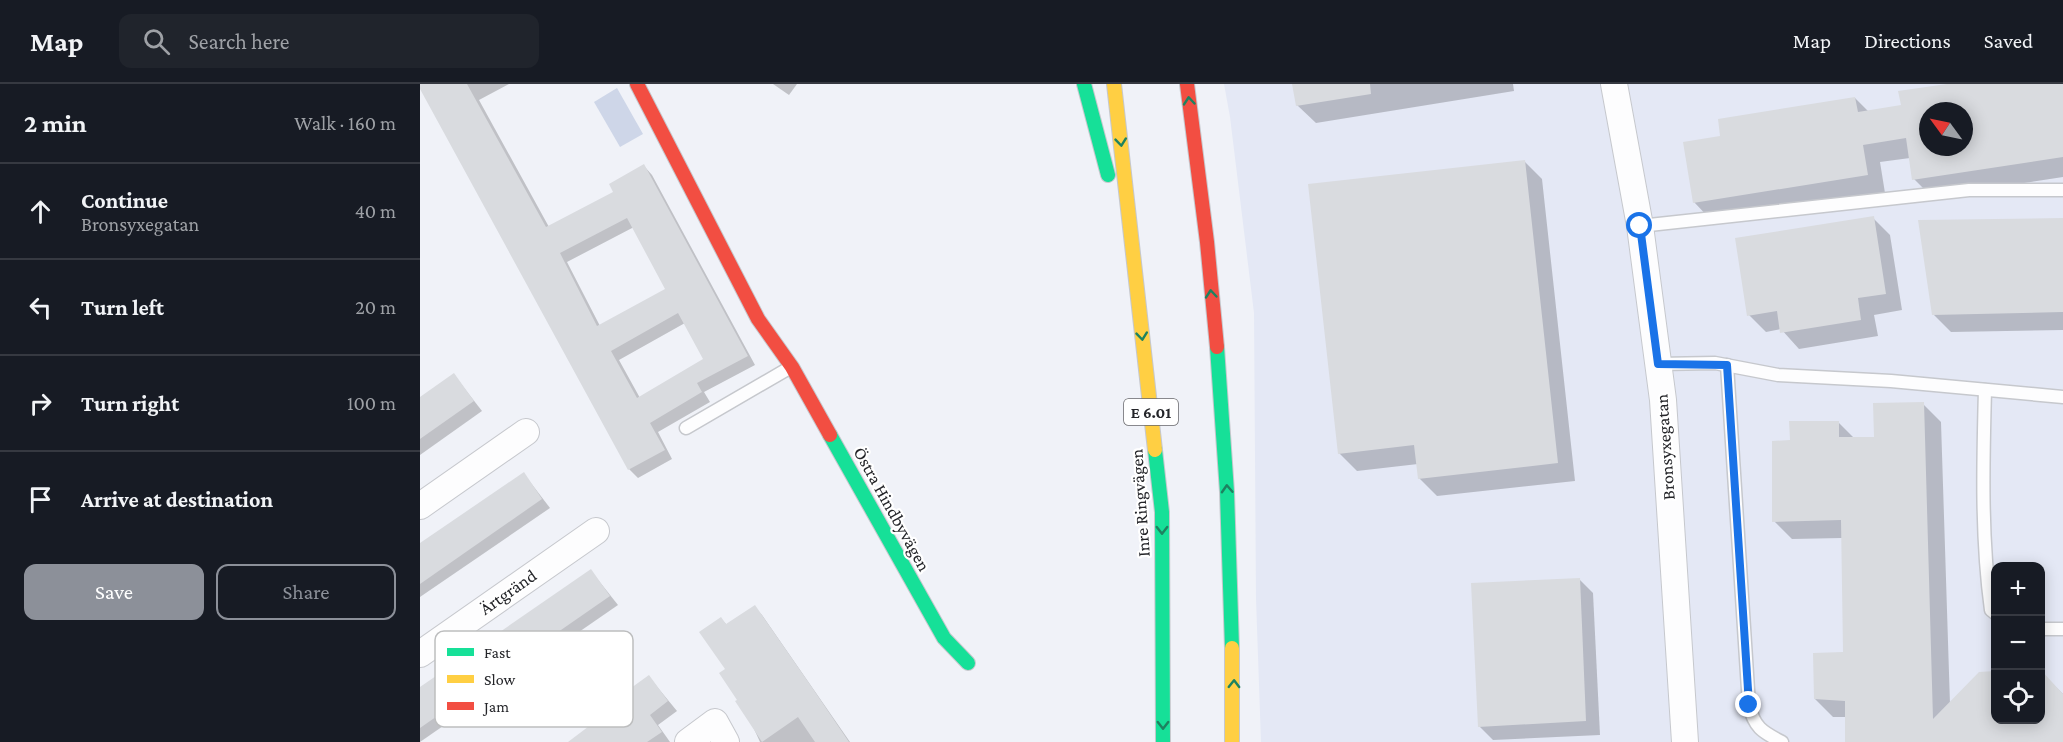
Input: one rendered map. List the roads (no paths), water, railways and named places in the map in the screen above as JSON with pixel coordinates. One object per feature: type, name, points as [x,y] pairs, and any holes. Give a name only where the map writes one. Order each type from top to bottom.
[{"type":"main road","name":"Östra Hindbyvägen","points":[[637,84],[758,319],[792,367],[944,638],[968,663]]},
{"type":"main road","points":[[1084,84],[1137,284]]},
{"type":"main road","name":"Inre Ringvägen","points":[[1114,84],[1162,512],[1164,742]]},
{"type":"main road","points":[[1187,84],[1206,239],[1225,450],[1232,586],[1232,742]]},
{"type":"street","name":"Bronsyxegatan","points":[[1614,84],[1640,226],[1664,412],[1685,742]]},
{"type":"street","points":[[420,506],[526,432]]},
{"type":"street","name":"Ärtgränd","points":[[453,631],[596,531]]},
{"type":"street","name":"Ärtgränd","points":[[420,654],[435,644]]},
{"type":"street","points":[[688,742],[720,732]]},
{"type":"lane","points":[[1640,226],[1969,190],[2063,190]]},
{"type":"lane","points":[[1658,364],[1727,365],[1778,375],[1891,381],[2063,397]]},
{"type":"lane","points":[[1727,365],[1749,705],[1753,721],[1765,733],[1782,742]]},
{"type":"lane","points":[[686,428],[792,367]]},
{"type":"lane","points":[[1985,390],[1983,462],[1985,567],[1991,610]]},
{"type":"lane","points":[[2045,629],[2063,629]]}]
